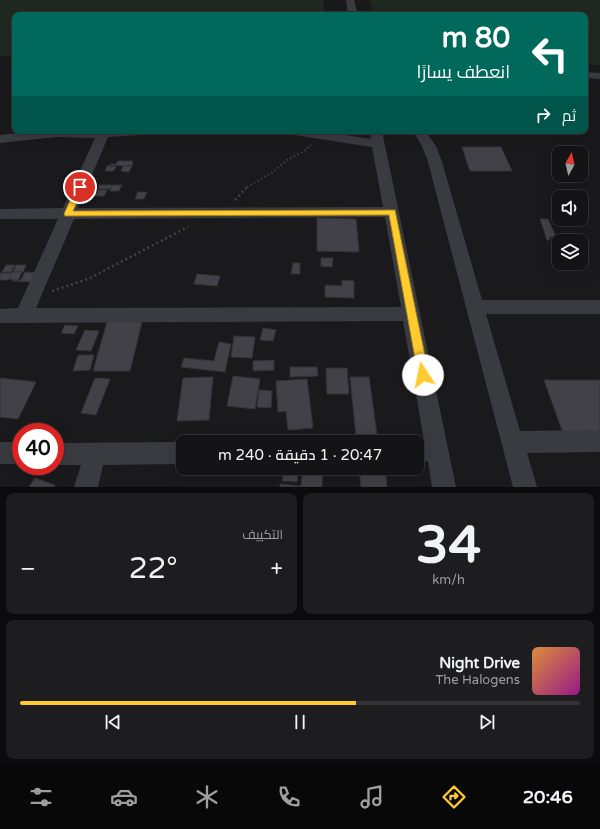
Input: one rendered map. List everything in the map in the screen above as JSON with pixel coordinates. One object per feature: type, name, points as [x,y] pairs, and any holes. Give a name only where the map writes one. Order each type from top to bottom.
[{"type":"street","points":[[350,0],[352,12]]},
{"type":"street","points":[[588,75],[600,76]]},
{"type":"street","points":[[0,140],[48,134]]},
{"type":"street","points":[[24,315],[103,134]]},
{"type":"street","points":[[336,134],[377,137],[412,314],[427,450],[444,487]]},
{"type":"street","points":[[421,134],[435,162],[477,307],[525,487]]},
{"type":"street","points":[[0,214],[392,212]]},
{"type":"street","points":[[477,307],[600,308]]},
{"type":"street","points":[[2,319],[24,315],[412,314]]},
{"type":"street","points":[[513,442],[600,442]]},
{"type":"street","points":[[0,453],[12,454]]},
{"type":"street","points":[[64,454],[176,453]]},
{"type":"street","points":[[86,487],[95,454]]},
{"type":"shaded area","points":[[0,0],[323,0],[325,12],[12,12],[12,57],[0,56]]},
{"type":"shaded area","points":[[370,0],[600,0],[600,65],[588,65],[588,12],[372,12]]},
{"type":"building","points":[[462,147],[501,147],[512,171],[470,171]]},
{"type":"building","points":[[118,161],[133,161],[132,166],[109,165],[116,164]]},
{"type":"building","points":[[107,166],[116,166],[114,171],[105,171]]},
{"type":"building","points":[[123,166],[132,166],[129,172],[121,171]]},
{"type":"building","points":[[99,185],[112,185],[110,189],[98,189]]},
{"type":"building","points":[[112,185],[122,185],[119,191],[110,191]]},
{"type":"building","points":[[98,190],[107,190],[104,196],[95,196]]},
{"type":"building","points":[[138,192],[147,192],[144,199],[135,199]]},
{"type":"building","points":[[317,218],[356,219],[359,252],[317,251]]},
{"type":"building","points":[[540,219],[548,219],[555,234],[552,234],[552,237],[549,237],[550,240],[547,240]]},
{"type":"building","points":[[321,258],[333,258],[332,267],[321,266]]},
{"type":"building","points":[[293,263],[300,263],[300,274],[291,274]]},
{"type":"building","points":[[6,265],[15,265],[11,272],[2,272]]},
{"type":"building","points":[[16,265],[26,265],[23,272],[13,272]]},
{"type":"building","points":[[12,272],[22,272],[18,280],[9,279]]},
{"type":"building","points":[[25,272],[37,273],[33,282],[12,281],[21,280]]},
{"type":"building","points":[[0,273],[12,273],[8,280],[0,280]]},
{"type":"building","points":[[197,274],[220,276],[217,286],[194,284]]},
{"type":"building","points":[[342,280],[354,281],[354,298],[325,297],[325,285],[342,286]]},
{"type":"building","points":[[107,322],[142,322],[130,371],[93,371]]},
{"type":"building","points":[[65,325],[78,326],[74,334],[61,333]]},
{"type":"building","points":[[263,328],[276,330],[273,341],[260,340]]},
{"type":"building","points":[[85,330],[99,331],[91,351],[76,350]]},
{"type":"building","points":[[234,336],[255,337],[252,358],[231,357]]},
{"type":"building","points":[[219,342],[231,344],[225,372],[181,367],[184,358],[214,361]]},
{"type":"building","points":[[78,355],[94,355],[90,370],[73,371]]},
{"type":"building","points":[[274,360],[274,370],[253,371],[253,361]]},
{"type":"building","points":[[290,367],[317,367],[318,376],[290,377]]},
{"type":"building","points":[[326,368],[347,368],[349,394],[327,394]]},
{"type":"building","points":[[233,376],[260,379],[255,409],[227,406]]},
{"type":"building","points":[[213,377],[209,420],[177,421],[183,378]]},
{"type":"building","points":[[350,377],[369,377],[377,435],[356,435]]},
{"type":"building","points":[[0,378],[36,382],[18,419],[0,417]]},
{"type":"building","points":[[95,378],[110,379],[96,415],[81,413]]},
{"type":"building","points":[[307,379],[313,428],[288,430],[286,411],[278,412],[276,381]]},
{"type":"building","points":[[544,380],[600,380],[600,432],[563,433]]},
{"type":"building","points":[[259,390],[272,391],[271,408],[257,407]]},
{"type":"building","points":[[283,475],[298,475],[297,482],[282,481]]},
{"type":"building","points":[[302,475],[323,475],[322,487],[280,487],[280,484],[301,486]]},
{"type":"building","points":[[360,475],[386,475],[387,487],[361,487]]},
{"type":"building","points":[[35,478],[55,485],[54,487],[29,487]]},
{"type":"route","points":[[80,187],[68,214],[392,212],[423,375]]}]
